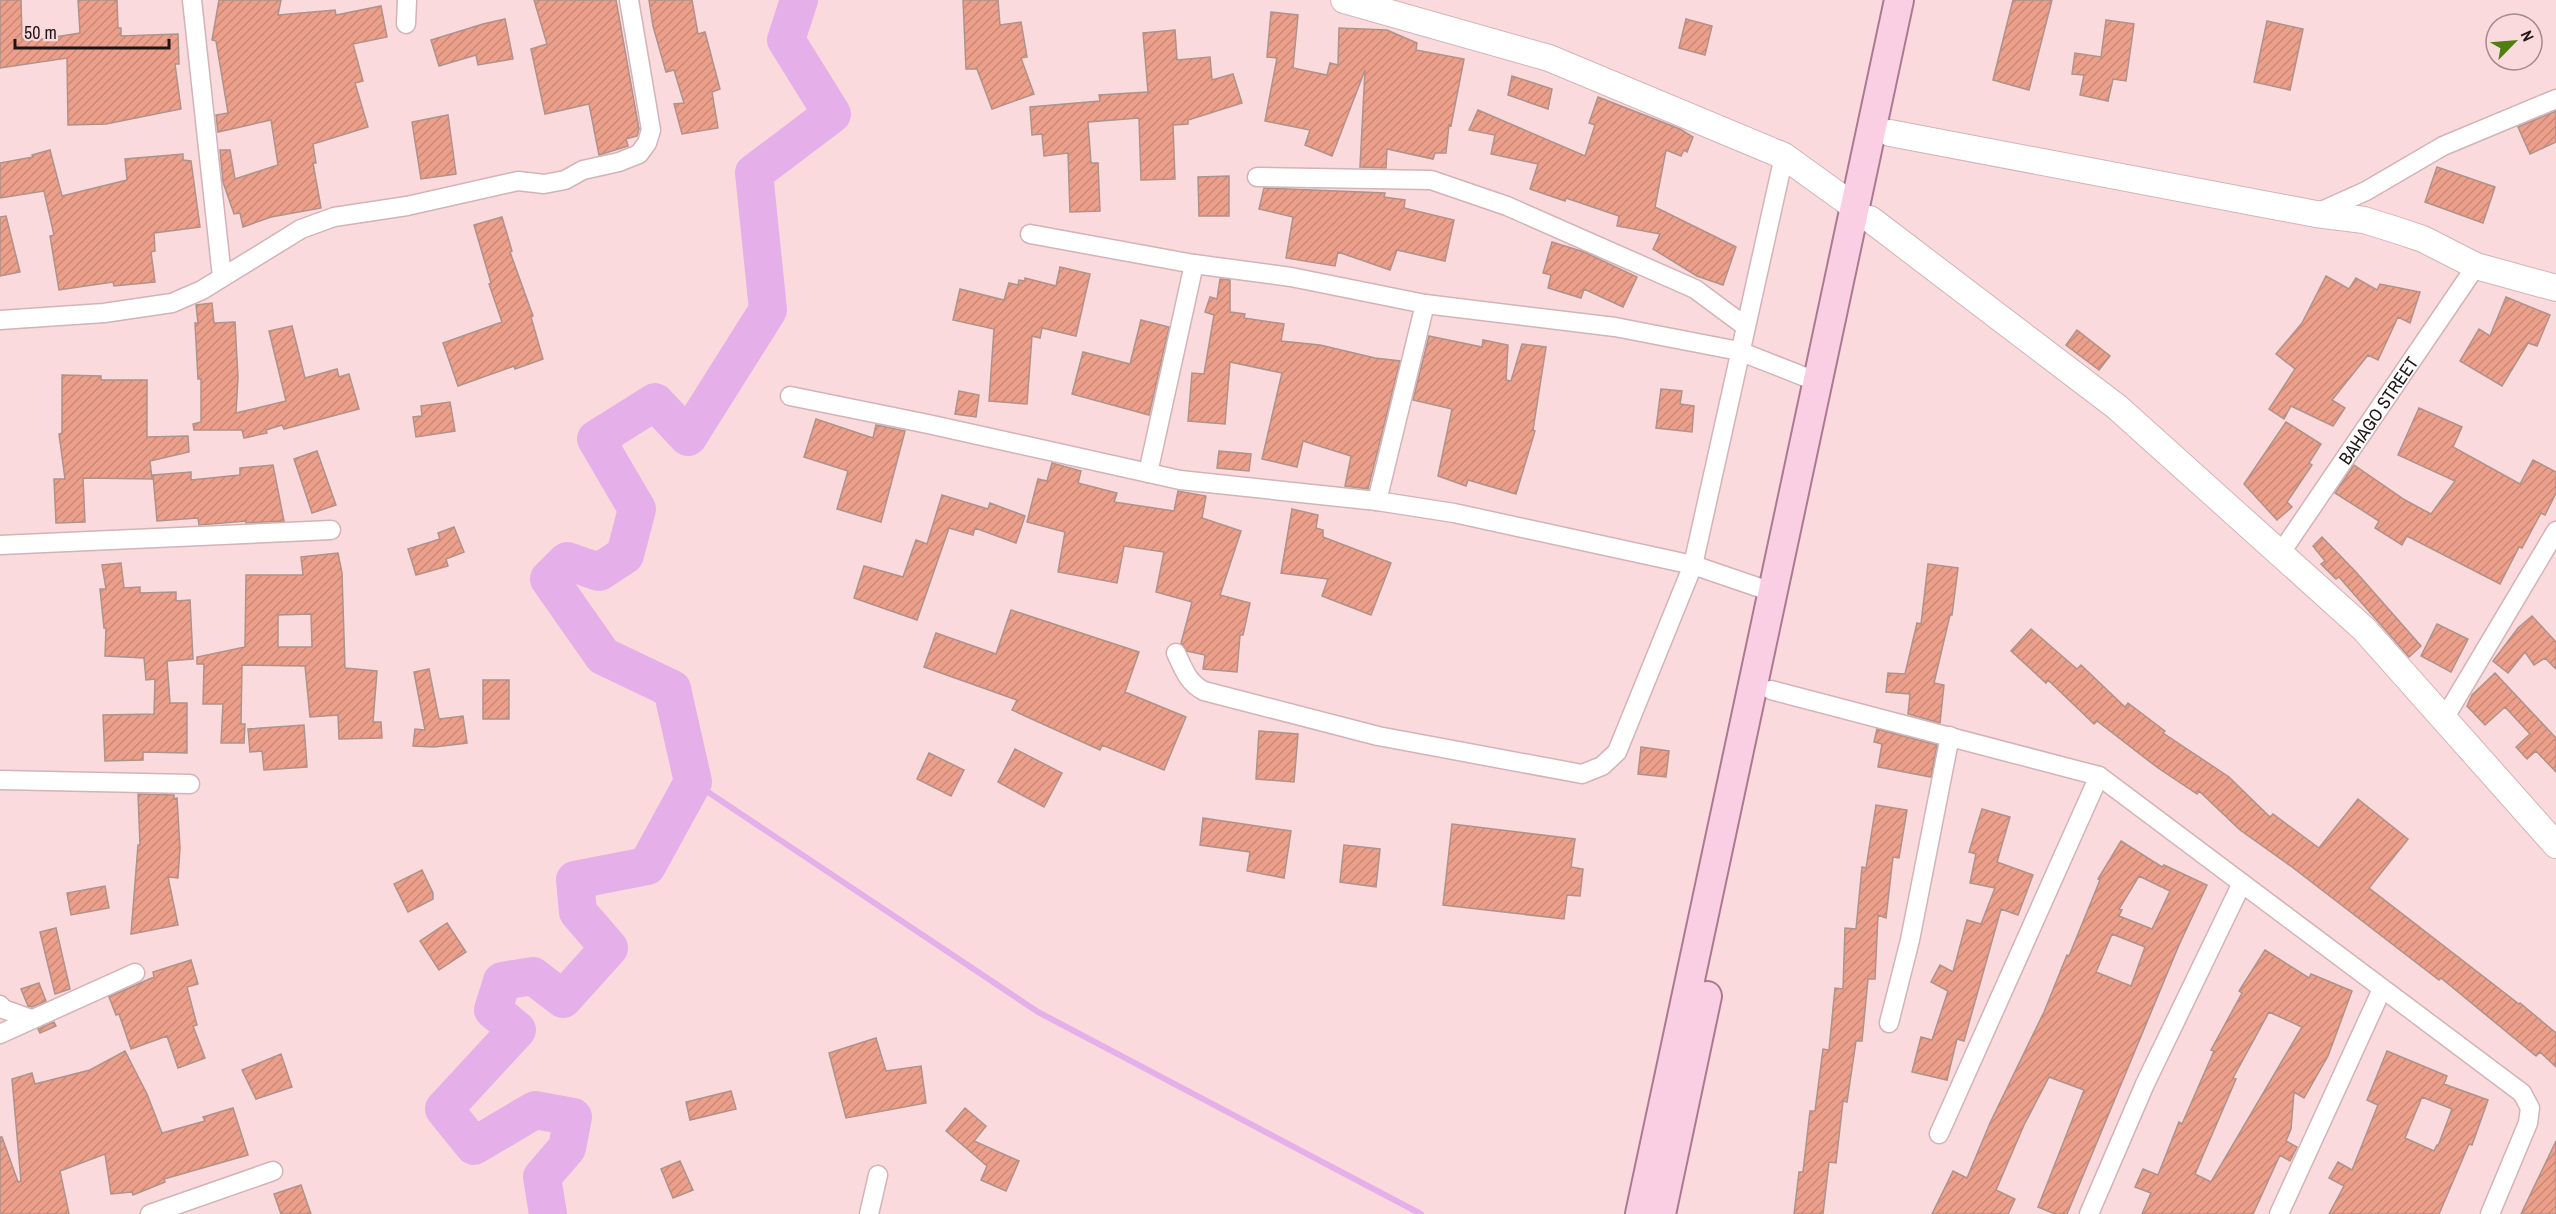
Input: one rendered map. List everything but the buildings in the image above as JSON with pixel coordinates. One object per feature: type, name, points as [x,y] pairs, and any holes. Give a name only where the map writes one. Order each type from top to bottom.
[{"type":"main road","points":[[1662,1214],[1771,690],[1863,213],[1899,0]]},
{"type":"main road","points":[[1640,1214],[1818,382],[1863,213],[1890,133],[1918,0]]},
{"type":"street","points":[[192,0],[222,277]]},
{"type":"street","points":[[406,24],[407,0]]},
{"type":"street","points":[[0,320],[104,313],[172,303],[202,290],[302,229],[334,217],[407,206],[518,181],[544,184],[565,180],[583,170],[619,162],[639,154],[647,143],[651,130],[630,0]]},
{"type":"street","points":[[1344,0],[1369,4],[1549,58],[1784,156],[1863,213],[2117,407],[2364,629],[2556,845]]},
{"type":"street","points":[[2316,214],[2366,191],[2443,146],[2556,99]]},
{"type":"street","points":[[1890,133],[2316,214],[2364,220],[2423,239],[2476,266],[2556,288]]},
{"type":"street","points":[[1176,653],[1195,687],[1204,691],[1378,736],[1582,774],[1602,766],[1617,752],[1693,565],[1784,156]]},
{"type":"street","points":[[1257,177],[1431,180],[1506,206],[1695,289],[1745,326]]},
{"type":"street","points":[[1030,234],[1194,264],[1292,277],[1425,304],[1615,327],[1739,351],[1818,382]]},
{"type":"street","points":[[1148,473],[1194,264]]},
{"type":"street","name":"BAHAGO STREET","points":[[2280,554],[2476,266]]},
{"type":"street","points":[[1377,501],[1425,304]]},
{"type":"street","points":[[790,396],[1180,480],[1377,501],[1454,513],[1693,565],[1772,592]]},
{"type":"street","points":[[0,545],[331,530]]},
{"type":"street","points":[[2444,719],[2556,531]]},
{"type":"street","points":[[1771,690],[2099,776],[2522,1093],[2530,1108],[2528,1124],[2490,1214]]},
{"type":"street","points":[[1889,1023],[1910,940],[1950,736]]},
{"type":"street","points":[[1939,1134],[2099,776]]},
{"type":"street","points":[[0,780],[190,784]]},
{"type":"street","points":[[2089,1214],[2145,1084],[2242,883]]},
{"type":"street","points":[[0,1034],[135,973]]},
{"type":"street","points":[[2279,1214],[2382,989]]},
{"type":"street","points":[[0,1005],[3,1009],[31,1019]]},
{"type":"street","points":[[150,1214],[273,1171]]},
{"type":"street","points":[[869,1214],[878,1175]]},
{"type":"waterway","points":[[548,1214],[542,1177],[567,1148],[573,1117],[535,1110],[474,1146],[444,1109],[517,1030],[493,1010],[502,981],[533,976],[563,999],[609,948],[578,912],[575,880],[647,866],[693,782],[672,689],[603,656],[549,579],[567,561],[599,572],[625,555],[637,509],[596,439],[655,402],[688,437],[768,310],[754,173],[832,114],[786,40],[799,0]]},
{"type":"waterway","points":[[693,782],[1038,1012],[1421,1214]]}]
